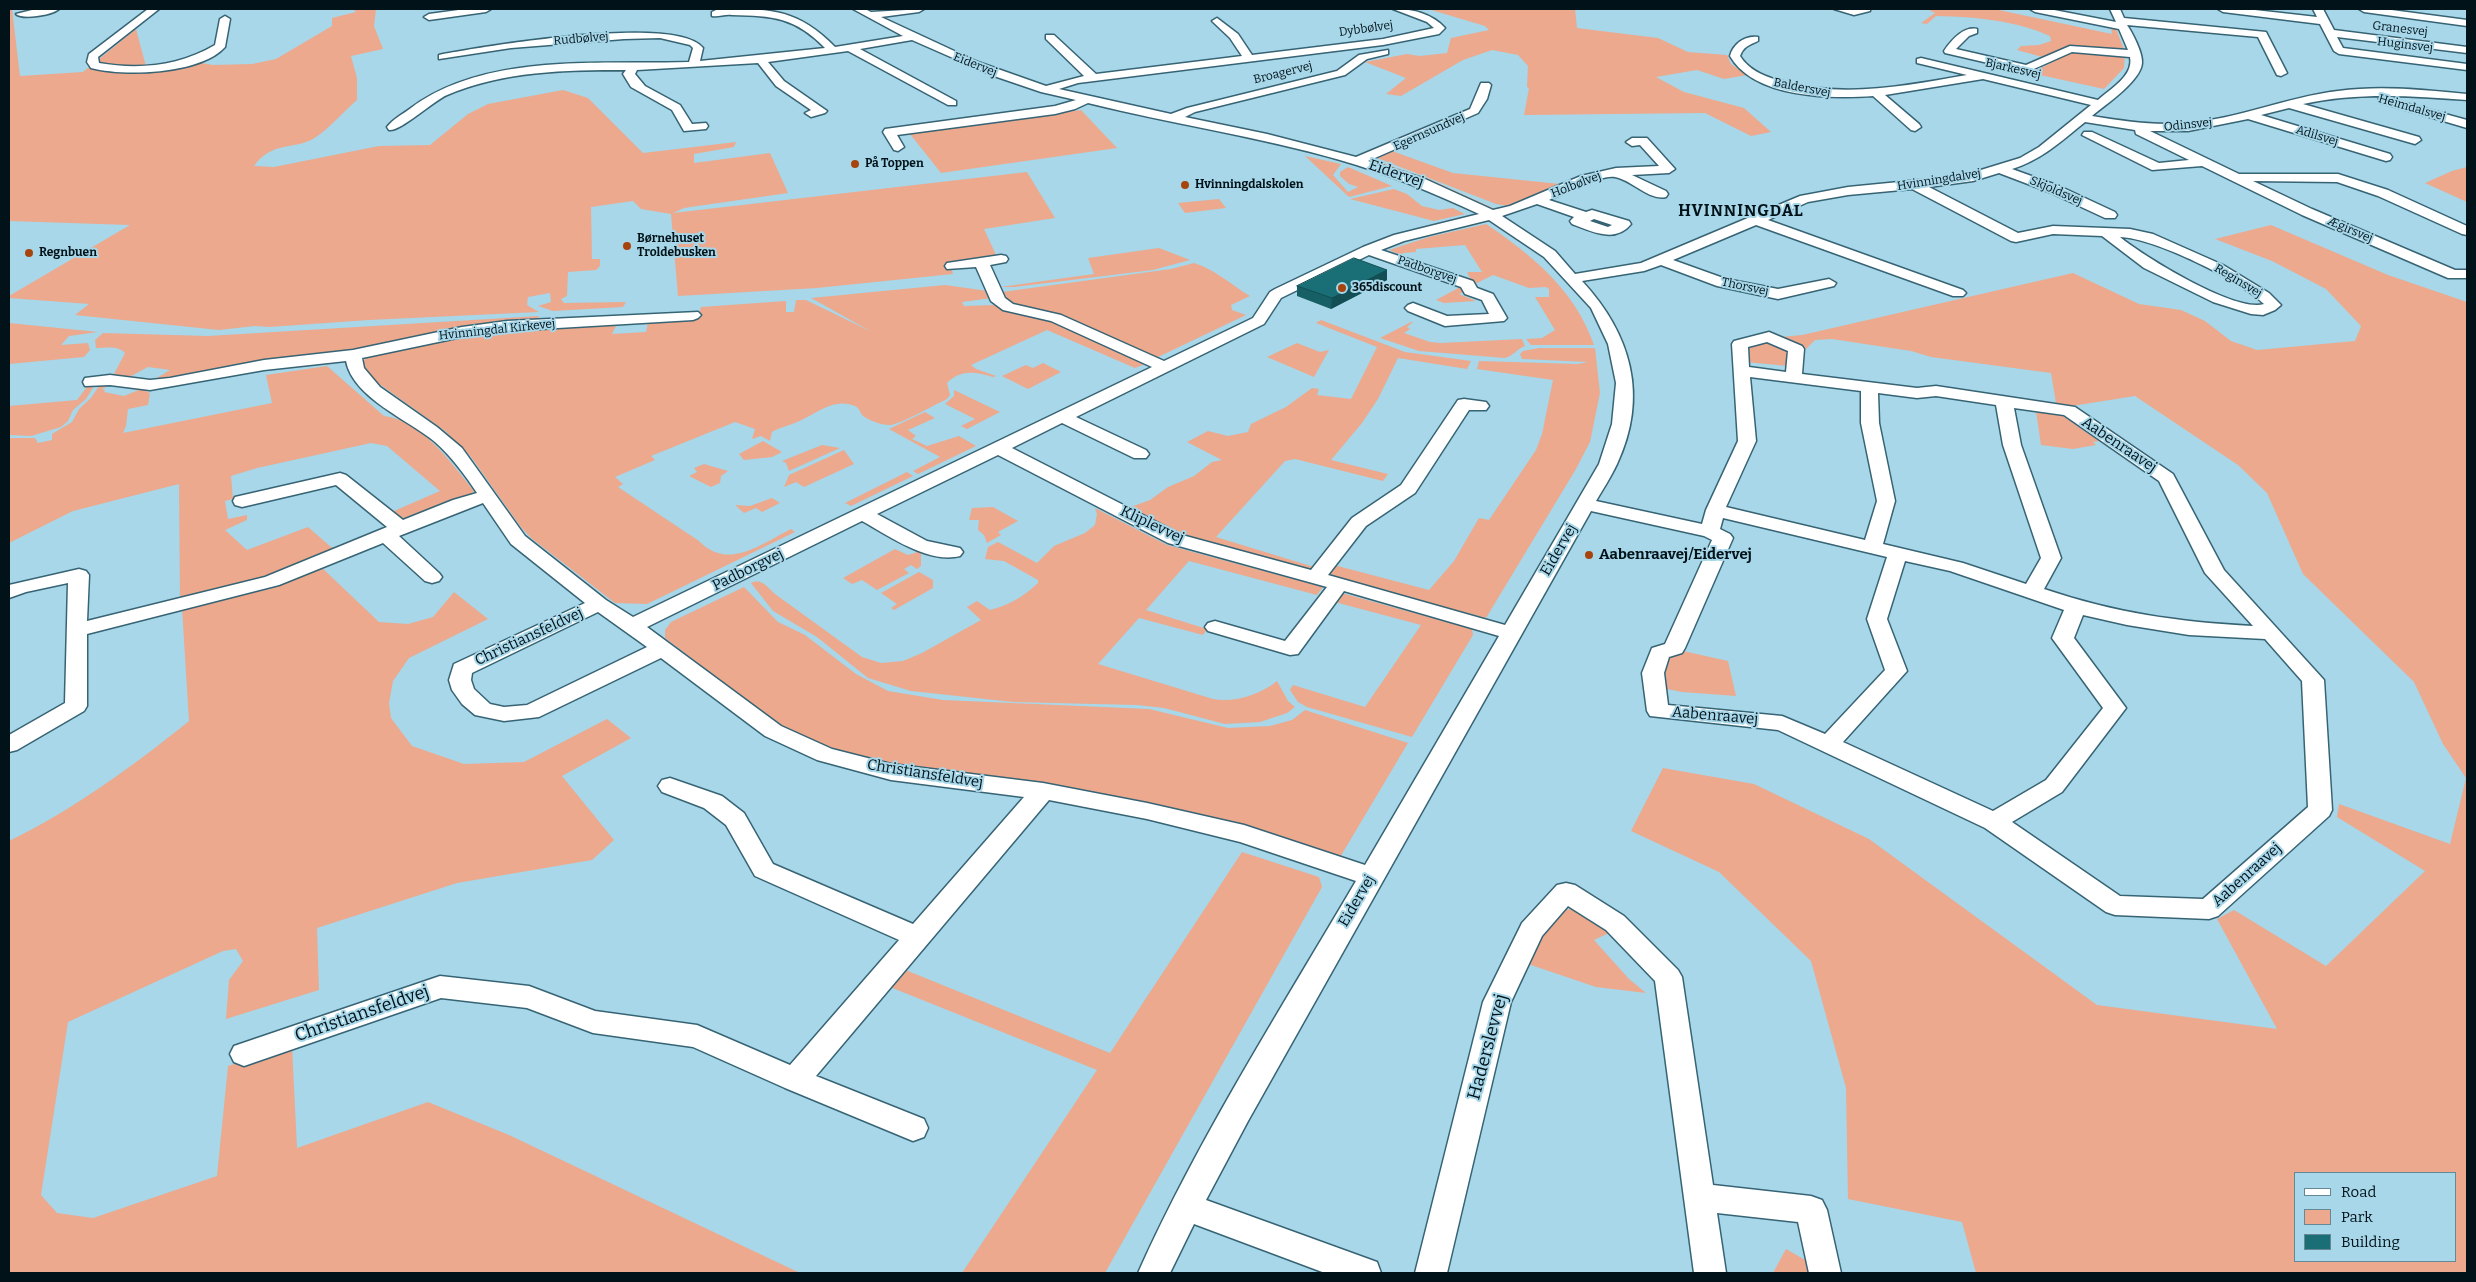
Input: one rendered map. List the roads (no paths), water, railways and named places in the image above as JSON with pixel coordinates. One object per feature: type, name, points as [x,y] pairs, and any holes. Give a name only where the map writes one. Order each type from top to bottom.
[{"type":"street","points":[[21,14],[54,9]]},
{"type":"street","points":[[154,9],[94,56],[92,62],[95,66],[132,70],[180,64],[197,59],[220,47],[225,19]]},
{"type":"street","points":[[429,17],[486,9]]},
{"type":"street","name":"Eidervej","points":[[858,9],[966,63],[1045,90],[1357,161],[1429,186],[1491,215],[1541,248],[1575,278],[1588,294],[1612,332],[1625,379],[1624,409],[1618,440],[1608,464],[1237,1112],[1186,1207],[1154,1273]]},
{"type":"street","points":[[869,15],[919,9]]},
{"type":"street","name":"Dybbølvej","points":[[1045,90],[1093,78],[1383,42],[1435,32],[1440,28],[1431,20],[1398,9]]},
{"type":"street","points":[[1840,9],[1860,12],[1865,11],[1865,9]]},
{"type":"street","points":[[1973,31],[1965,34],[1949,51],[2026,68],[2070,50],[2135,54],[2115,9]]},
{"type":"street","points":[[2223,9],[2323,21]]},
{"type":"street","points":[[2318,9],[2330,33]]},
{"type":"street","points":[[2364,9],[2467,23]]},
{"type":"street","points":[[2031,10],[2123,24],[2262,34],[2281,73]]},
{"type":"street","points":[[716,14],[722,12],[760,14],[795,20],[808,26],[833,51]]},
{"type":"street","points":[[1217,21],[1234,36],[1248,58]]},
{"type":"street","name":"Granesvej","points":[[2330,33],[2467,50]]},
{"type":"street","name":"Huginsvej","points":[[2330,33],[2339,51],[2467,67]]},
{"type":"street","name":"Rudbølvej","points":[[444,57],[511,45],[660,35],[694,43],[698,48],[694,65]]},
{"type":"street","name":"Rudbølvej","points":[[393,127],[443,93],[494,77],[551,69],[694,65],[761,60],[852,49],[913,37]]},
{"type":"street","points":[[1050,37],[1093,78]]},
{"type":"street","name":"Baldersvej","points":[[1754,39],[1741,44],[1737,49],[1736,56],[1739,64],[1756,76],[1775,84],[1815,92],[1876,93],[1984,76]]},
{"type":"street","points":[[852,49],[952,103]]},
{"type":"street","name":"Broagervej","points":[[1171,119],[1191,110],[1341,73],[1363,57],[1399,49]]},
{"type":"street","name":"Hvinningdalvej","points":[[1575,278],[1618,273],[1663,261],[1805,199],[1839,192],[1965,178],[2024,161],[2043,150],[2129,79],[2137,63],[2135,54]]},
{"type":"street","points":[[761,60],[769,72],[786,90],[821,111],[811,113]]},
{"type":"street","name":"Bjarkesvej","points":[[1920,61],[2100,104]]},
{"type":"street","points":[[633,67],[629,74],[634,84],[673,105],[681,114],[688,128],[702,126]]},
{"type":"street","name":"Egernsundvej","points":[[1357,161],[1474,111],[1481,99],[1485,86]]},
{"type":"street","points":[[1876,93],[1915,127]]},
{"type":"street","name":"Odinsvej","points":[[2082,118],[2131,126],[2190,127],[2248,116],[2329,96],[2357,93],[2467,97]]},
{"type":"street","name":"Heimdalsvej","points":[[2357,93],[2467,124]]},
{"type":"street","points":[[898,147],[889,132],[1055,110],[1071,107],[1086,100]]},
{"type":"street","points":[[2292,104],[2415,140]]},
{"type":"street","name":"Adilsvej","points":[[2248,116],[2386,157]]},
{"type":"street","name":"Ægirsvej","points":[[2131,126],[2307,212],[2452,275],[2467,274]]},
{"type":"street","points":[[2088,135],[2158,166],[2205,162]]},
{"type":"street","name":"Holbølvej","points":[[1491,215],[1537,200],[1586,179],[1616,172],[1669,169],[1643,141],[1632,142]]},
{"type":"street","name":"Skjoldsvej","points":[[2000,169],[2054,189],[2110,215]]},
{"type":"street","name":"Holbølvej","points":[[1616,172],[1661,194]]},
{"type":"street","name":"Ægirsvej","points":[[2236,177],[2338,178],[2383,193],[2467,230]]},
{"type":"street","name":"Reginsvej","points":[[1915,185],[2016,238],[2053,230],[2106,232],[2130,233],[2148,237],[2181,251],[2244,283],[2273,305],[2262,310],[2245,308],[2218,298],[2156,269],[2131,253],[2106,232]]},
{"type":"street","name":"Holbølvej","points":[[1537,200],[1587,217]]},
{"type":"street","name":"Padborgvej","points":[[632,626],[1259,321],[1275,295],[1280,292],[1368,250],[1422,232],[1491,215]]},
{"type":"street","points":[[1756,220],[1958,292]]},
{"type":"street","name":"Padborgvej","points":[[1368,250],[1468,284],[1470,291],[1488,297],[1500,318],[1445,321],[1413,308]]},
{"type":"street","points":[[952,266],[1001,259]]},
{"type":"street","name":"Thorsvej","points":[[1663,261],[1722,283],[1778,294],[1829,283]]},
{"type":"street","points":[[981,262],[998,301],[1008,307],[1056,318],[1165,367]]},
{"type":"street","name":"Hvinningdal Kirkevej","points":[[91,382],[110,380],[150,385],[170,383],[255,366],[353,354],[429,338],[489,329],[640,324],[693,315]]},
{"type":"street","points":[[1585,504],[1710,532],[1715,510],[1747,441],[1740,344],[1769,337],[1796,349],[1794,377]]},
{"type":"street","points":[[76,630],[272,581],[460,504],[488,496],[463,459],[441,438],[363,380],[353,365],[353,354]]},
{"type":"street","name":"Aabenraavej","points":[[1710,532],[1723,538],[1674,648],[1660,652],[1653,673],[1658,711],[1782,723],[1994,822],[2115,905],[2209,909],[2320,810],[2313,680],[2215,572],[2167,478],[2069,411],[1936,392],[1917,394],[1741,371]]},
{"type":"street","points":[[1869,387],[1870,424],[1886,501],[1872,546]]},
{"type":"street","points":[[2004,401],[2012,445],[2051,558],[2032,592]]},
{"type":"street","points":[[1316,577],[1360,522],[1408,489],[1464,404],[1480,406]]},
{"type":"street","points":[[1063,417],[1140,454]]},
{"type":"street","name":"Kliplevvej","points":[[998,448],[1176,539],[1511,633]]},
{"type":"street","points":[[242,501],[340,479],[394,532],[432,577]]},
{"type":"street","name":"Christiansfeldvej","points":[[488,496],[518,540],[599,604],[632,626],[773,731],[825,756],[891,772],[1043,790],[1147,810],[1244,834],[1371,876]]},
{"type":"street","points":[[1715,510],[1956,567],[2076,607],[2126,619],[2189,629],[2271,633]]},
{"type":"street","points":[[863,514],[921,546],[953,552]]},
{"type":"street","points":[[1828,745],[1896,671],[1877,619],[1898,552]]},
{"type":"street","points":[[9,592],[20,587],[80,575],[76,630],[76,706],[9,745]]},
{"type":"street","points":[[1215,627],[1290,649],[1339,584]]},
{"type":"street","name":"Christiansfeldvej","points":[[599,604],[462,669],[460,680],[463,690],[470,700],[484,710],[504,714],[531,712],[661,649]]},
{"type":"street","points":[[1994,822],[2054,786],[2115,708],[2064,638],[2076,607]]},
{"type":"street","points":[[670,786],[713,802],[735,819],[764,870],[919,938]]},
{"type":"street","points":[[795,1080],[919,938],[1043,790]]},
{"type":"street","name":"Haderslevvej","points":[[1431,1273],[1497,1002],[1532,930],[1566,892],[1615,923],[1668,977],[1710,1273]]},
{"type":"street","name":"Christiansfeldvej","points":[[244,1054],[440,987],[529,997],[594,1022],[697,1036],[795,1080],[913,1128]]},
{"type":"street","points":[[1700,1197],[1811,1210],[1825,1273]]},
{"type":"street","points":[[1186,1207],[1365,1273]]},
{"type":"place","name":"På Toppen","points":[[855,164]]},
{"type":"place","name":"Hvinningdalskolen","points":[[1185,185]]},
{"type":"place","name":"Børnehuset Troldebusken","points":[[627,246]]},
{"type":"place","name":"Regnbuen","points":[[29,253]]},
{"type":"place","name":"365discount","points":[[1342,288]]},
{"type":"place","name":"Aabenraavej/Eidervej","points":[[1589,555]]},
{"type":"district","name":"HVINNINGDAL","points":[[1741,212]]}]
